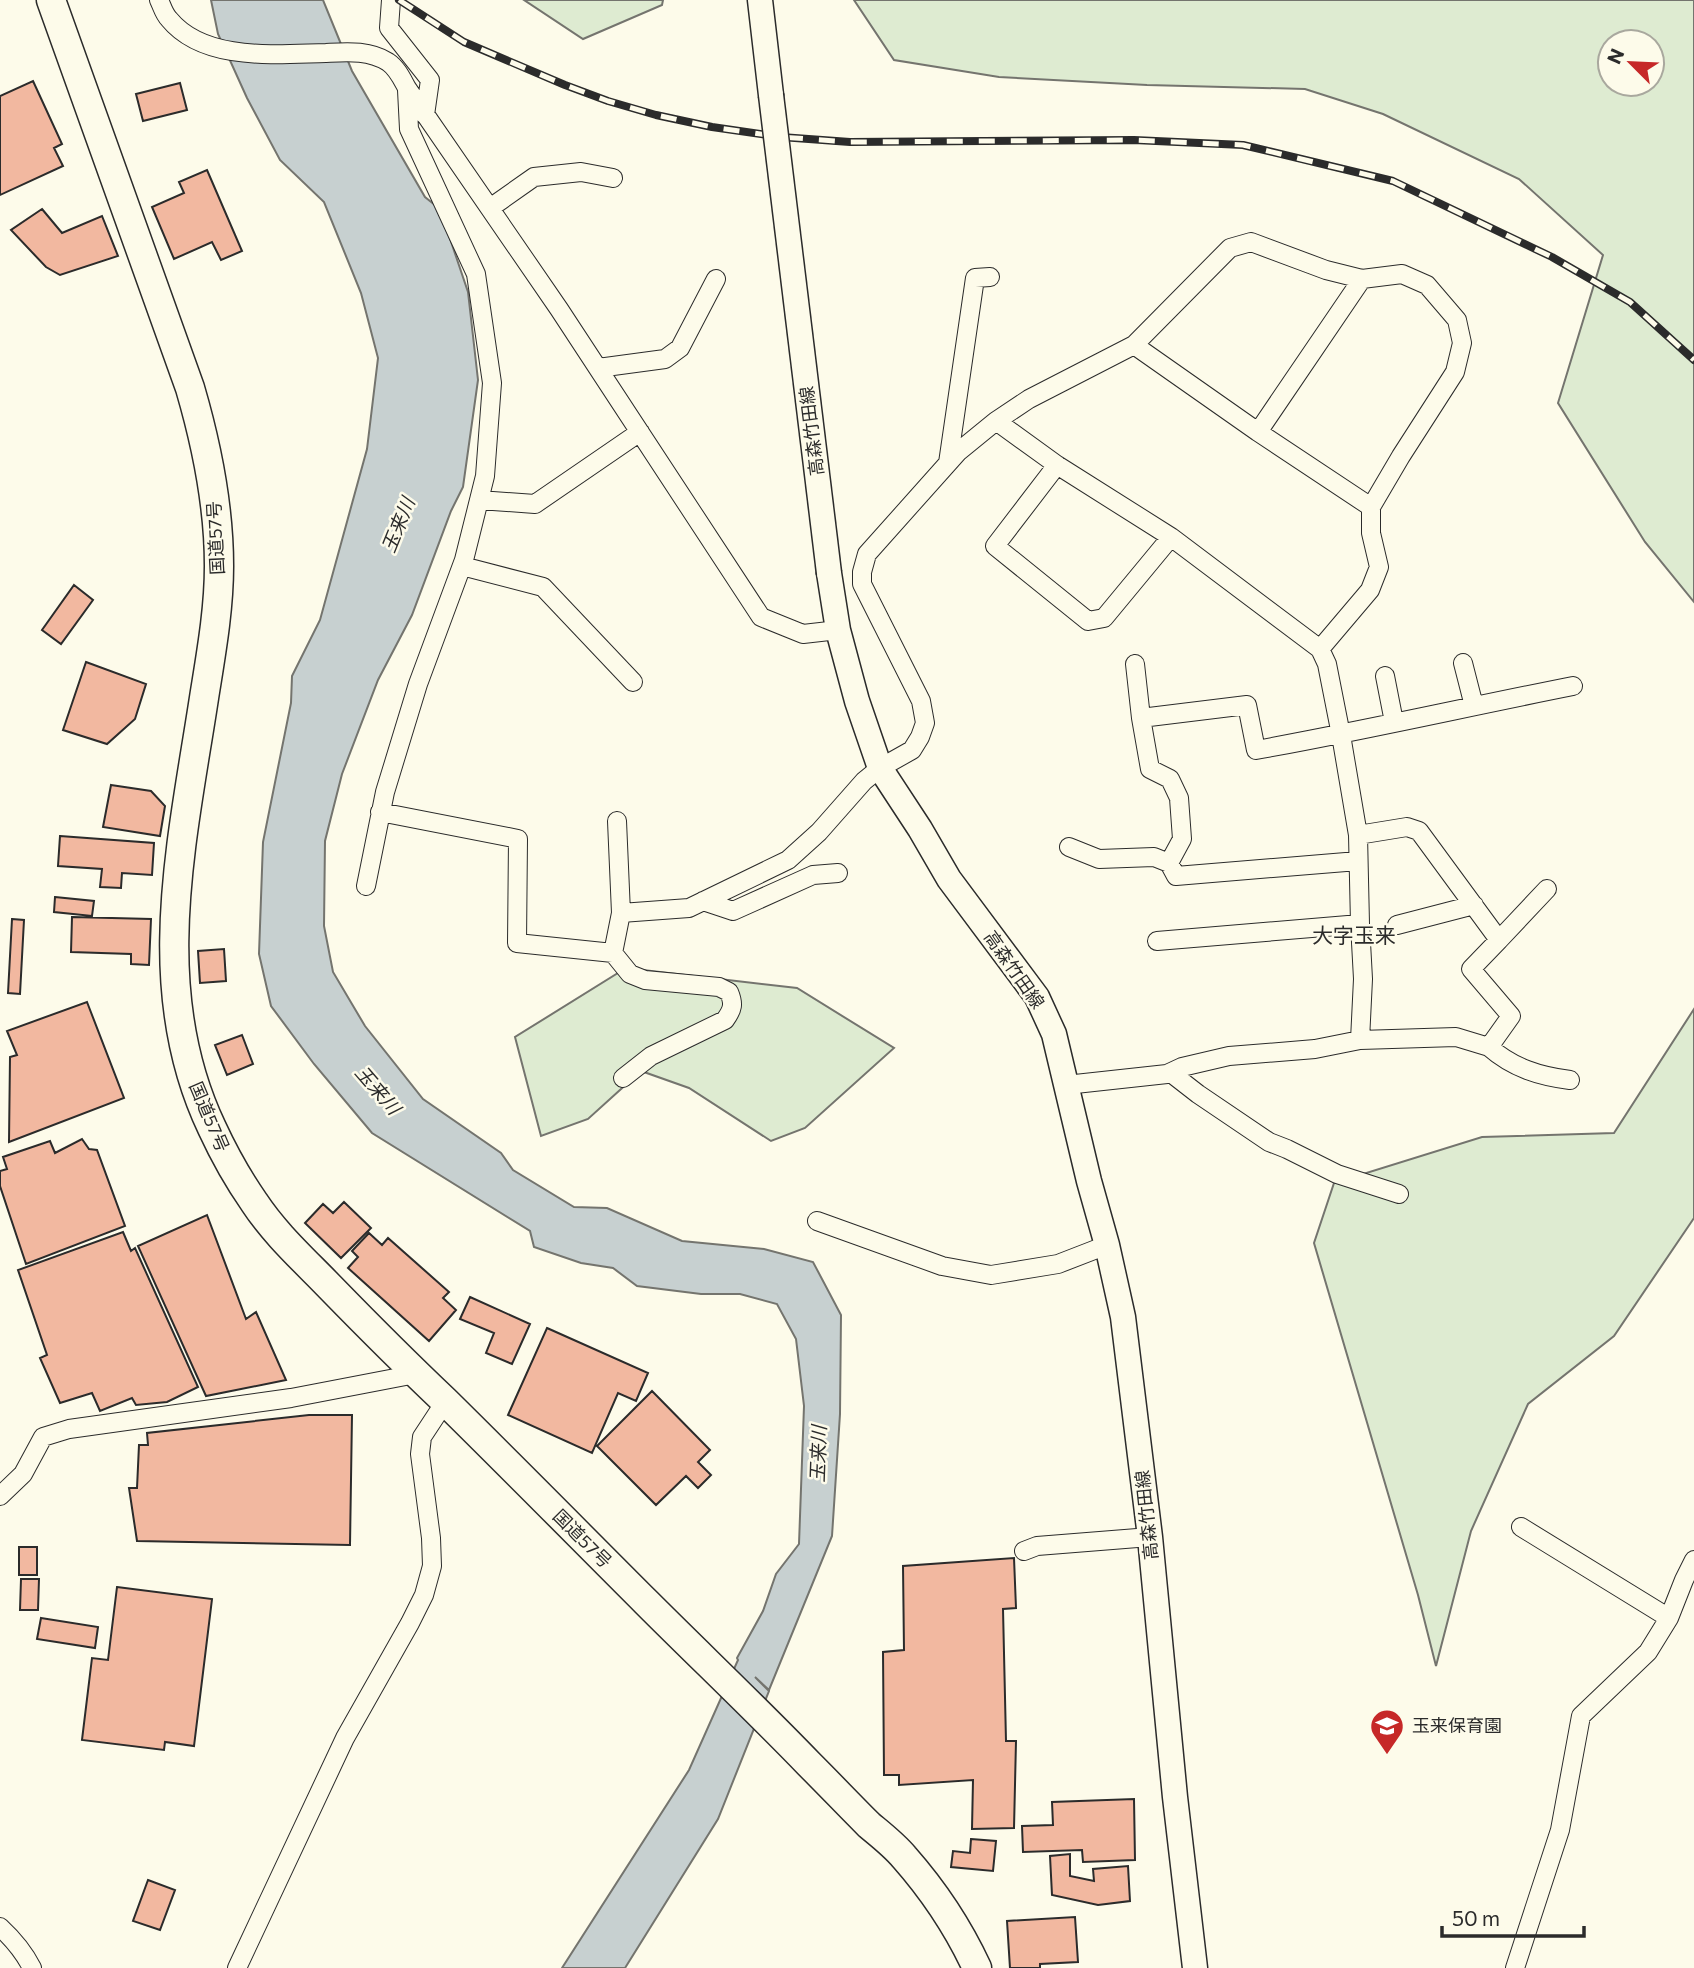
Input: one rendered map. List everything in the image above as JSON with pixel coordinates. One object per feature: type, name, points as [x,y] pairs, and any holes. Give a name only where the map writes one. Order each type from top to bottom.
[{"type":"highway","name":"国道57号","points":[[51,0],[190,388],[204,434],[216,511],[219,569],[216,616],[175,904],[174,974],[184,1049],[196,1091],[210,1125],[233,1170],[256,1206],[282,1238],[415,1374],[901,1854],[954,1922],[977,1968]]},
{"type":"main road","name":"高森竹田線","points":[[760,0],[829,573],[838,630],[857,701],[880,768],[949,879],[1037,997],[1054,1034],[1107,1245],[1122,1317],[1150,1537],[1175,1797],[1195,1968]]},
{"type":"street","points":[[159,0],[167,18],[189,37],[217,48],[264,55],[361,52],[388,62],[398,72],[598,368],[761,617],[803,634],[838,630]]},
{"type":"street","points":[[391,0],[389,28],[430,80],[425,115]]},
{"type":"street","points":[[366,886],[380,812],[418,684],[462,566],[479,500],[485,476],[492,383],[476,274],[409,129],[407,88]]},
{"type":"street","points":[[490,208],[534,177],[582,172],[612,178]]},
{"type":"street","points":[[621,913],[689,908],[788,860],[819,832],[864,781],[880,768],[912,750],[925,723],[921,701],[862,584],[867,554],[958,452],[996,421],[1029,399],[1134,345],[1230,248],[1251,242],[1326,270],[1362,279],[1402,274],[1427,285],[1457,320],[1462,343],[1455,372],[1371,508],[1371,533],[1379,567],[1370,590],[1320,649]]},
{"type":"street","points":[[948,463],[975,278],[990,277]]},
{"type":"street","points":[[598,368],[665,359],[680,348],[716,279]]},
{"type":"street","points":[[1258,432],[1362,279]]},
{"type":"street","points":[[1134,345],[1371,508]]},
{"type":"street","points":[[996,421],[1057,465],[1171,537],[1320,649],[1326,664],[1341,735],[1358,835],[1363,979],[1360,1040]]},
{"type":"street","points":[[479,500],[534,504],[640,432]]},
{"type":"street","points":[[1057,465],[995,546],[1088,621],[1104,618],[1171,537]]},
{"type":"street","points":[[462,566],[543,587],[633,682]]},
{"type":"street","points":[[1463,663],[1474,706]]},
{"type":"street","points":[[1135,664],[1150,769],[1170,779],[1179,799],[1182,839],[1169,863]]},
{"type":"street","points":[[1385,676],[1394,722]]},
{"type":"street","points":[[1141,718],[1247,705],[1256,750],[1341,735],[1573,686]]},
{"type":"street","points":[[380,812],[518,839],[517,943],[613,953],[630,974],[645,980],[719,988],[729,992],[733,1010],[725,1020],[651,1056],[624,1078]]},
{"type":"street","points":[[613,953],[621,913],[617,821]]},
{"type":"street","points":[[1358,835],[1407,827],[1419,831],[1499,940]]},
{"type":"street","points":[[1069,847],[1099,859],[1154,857],[1169,863],[1176,876],[1358,861]]},
{"type":"street","points":[[703,901],[733,912],[813,875],[838,873]]},
{"type":"street","points":[[1489,1046],[1511,1016],[1471,969],[1547,889]]},
{"type":"street","points":[[1397,925],[1474,905]]},
{"type":"street","points":[[1157,941],[1360,924]]},
{"type":"street","points":[[1066,1085],[1171,1073],[1182,1067],[1229,1056],[1315,1049],[1360,1040],[1457,1037],[1489,1046],[1504,1060],[1527,1071],[1570,1080]]},
{"type":"street","points":[[1171,1073],[1269,1142],[1337,1174],[1399,1194]]},
{"type":"street","points":[[817,1220],[943,1266],[992,1275],[1058,1264],[1107,1245]]},
{"type":"street","points":[[0,1496],[23,1474],[43,1437],[69,1429],[291,1398],[415,1374]]},
{"type":"street","points":[[237,1968],[345,1738],[424,1595],[432,1566],[420,1454],[422,1437],[445,1402]]},
{"type":"street","points":[[1521,1527],[1670,1618]]},
{"type":"street","points":[[1024,1551],[1037,1546],[1150,1537]]},
{"type":"street","points":[[1516,1968],[1560,1830],[1581,1716],[1648,1652],[1670,1618],[1694,1560]]},
{"type":"street","points":[[0,1927],[13,1939],[32,1968]]},
{"type":"green space","points":[[524,0],[663,0],[662,5],[583,39]]},
{"type":"green space","points":[[854,0],[1694,0],[1694,602],[1645,542],[1558,403],[1603,255],[1519,179],[1383,114],[1305,89],[1147,85],[999,77],[894,60]]},
{"type":"green space","points":[[626,968],[797,988],[894,1048],[805,1128],[771,1141],[689,1088],[641,1071],[588,1119],[541,1136],[515,1037]]},
{"type":"green space","points":[[1694,1009],[1694,1218],[1614,1336],[1528,1404],[1471,1531],[1436,1666],[1418,1595],[1314,1243],[1334,1183],[1482,1137],[1614,1133]]},
{"type":"water","name":"玉来川","points":[[211,0],[323,0],[352,71],[425,197],[440,209],[468,292],[478,380],[463,487],[451,511],[412,615],[378,680],[342,774],[325,841],[324,926],[333,972],[365,1026],[423,1099],[501,1153],[513,1170],[574,1207],[607,1208],[682,1241],[764,1249],[813,1262],[841,1315],[840,1414],[832,1536],[769,1690],[755,1677],[769,1691],[718,1819],[625,1968],[562,1968],[689,1770],[737,1658],[763,1611],[776,1574],[799,1544],[804,1406],[796,1339],[777,1304],[740,1294],[701,1294],[637,1286],[613,1268],[581,1263],[534,1247],[530,1231],[372,1133],[314,1064],[271,1006],[259,954],[263,842],[291,703],[292,676],[320,620],[367,449],[378,358],[361,293],[324,202],[280,160],[247,98],[218,34]]},
{"type":"building","points":[[33,81],[62,144],[54,148],[63,166],[0,195],[0,96]]},
{"type":"building","points":[[180,83],[187,110],[143,121],[136,94]]},
{"type":"building","points":[[207,170],[242,251],[221,260],[212,242],[174,259],[152,207],[184,193],[179,182]]},
{"type":"building","points":[[42,209],[62,233],[102,216],[118,256],[60,275],[46,267],[11,230]]},
{"type":"building","points":[[74,585],[93,600],[61,644],[42,630]]},
{"type":"building","points":[[86,662],[146,684],[135,719],[107,744],[63,730]]},
{"type":"building","points":[[111,785],[151,791],[165,806],[160,836],[103,827]]},
{"type":"building","points":[[60,836],[154,843],[152,875],[122,873],[121,888],[100,887],[102,869],[58,866]]},
{"type":"building","points":[[55,897],[94,901],[92,916],[54,912]]},
{"type":"building","points":[[72,917],[151,919],[149,965],[131,964],[131,954],[71,952]]},
{"type":"building","points":[[12,919],[24,920],[20,994],[8,993]]},
{"type":"building","points":[[224,949],[226,981],[200,983],[198,951]]},
{"type":"building","points":[[87,1002],[124,1098],[9,1142],[10,1057],[17,1055],[7,1031]]},
{"type":"building","points":[[242,1035],[253,1064],[227,1075],[215,1045]]},
{"type":"building","points":[[82,1139],[89,1149],[97,1150],[125,1226],[26,1264],[0,1186],[0,1171],[7,1169],[3,1157],[50,1141],[55,1153]]},
{"type":"building","points":[[344,1202],[371,1228],[341,1258],[305,1223],[323,1204],[333,1213]]},
{"type":"building","points":[[207,1215],[246,1319],[256,1312],[286,1380],[206,1396],[138,1246]]},
{"type":"building","points":[[123,1232],[131,1251],[135,1248],[198,1387],[167,1402],[136,1405],[132,1398],[100,1411],[92,1393],[60,1403],[40,1358],[47,1355],[18,1270]]},
{"type":"building","points":[[369,1233],[382,1245],[388,1238],[449,1292],[443,1298],[456,1310],[429,1341],[348,1268],[358,1257],[352,1251]]},
{"type":"building","points":[[470,1297],[530,1324],[512,1364],[486,1353],[494,1333],[460,1319]]},
{"type":"building","points":[[547,1328],[648,1373],[636,1401],[618,1393],[592,1453],[508,1415]]},
{"type":"building","points":[[652,1391],[710,1450],[698,1462],[711,1475],[698,1488],[686,1476],[656,1505],[597,1446]]},
{"type":"building","points":[[309,1415],[352,1415],[350,1545],[137,1541],[129,1488],[137,1488],[139,1445],[148,1445],[147,1433]]},
{"type":"building","points":[[19,1547],[37,1547],[37,1575],[19,1575]]},
{"type":"building","points":[[1014,1558],[1016,1608],[1003,1609],[1006,1741],[1016,1741],[1014,1828],[972,1829],[973,1780],[899,1785],[899,1775],[884,1775],[883,1652],[904,1650],[903,1566]]},
{"type":"building","points":[[21,1579],[39,1579],[38,1610],[20,1610]]},
{"type":"building","points":[[117,1587],[212,1599],[194,1746],[165,1742],[164,1750],[82,1740],[92,1658],[108,1660]]},
{"type":"building","points":[[41,1618],[98,1627],[95,1648],[37,1639]]},
{"type":"building","points":[[1134,1799],[1135,1860],[1083,1862],[1082,1850],[1023,1852],[1022,1826],[1053,1825],[1052,1802]]},
{"type":"building","points":[[971,1839],[996,1841],[993,1871],[951,1867],[953,1851],[970,1853]]},
{"type":"building","points":[[1070,1854],[1070,1876],[1094,1881],[1093,1869],[1128,1866],[1130,1901],[1098,1905],[1052,1895],[1050,1856]]},
{"type":"building","points":[[148,1880],[175,1890],[160,1930],[133,1921]]},
{"type":"building","points":[[1075,1917],[1078,1962],[1040,1964],[1040,1968],[1010,1968],[1007,1921]]},
{"type":"railway","points":[[399,0],[464,42],[565,85],[656,115],[712,127],[781,137],[850,142],[1134,140],[1243,145],[1393,181],[1552,257],[1630,302],[1694,360]]},
{"type":"place","name":"玉来保育園","points":[[1387,1756]]},
{"type":"district","name":"大字玉来","points":[[1354,936]]}]
